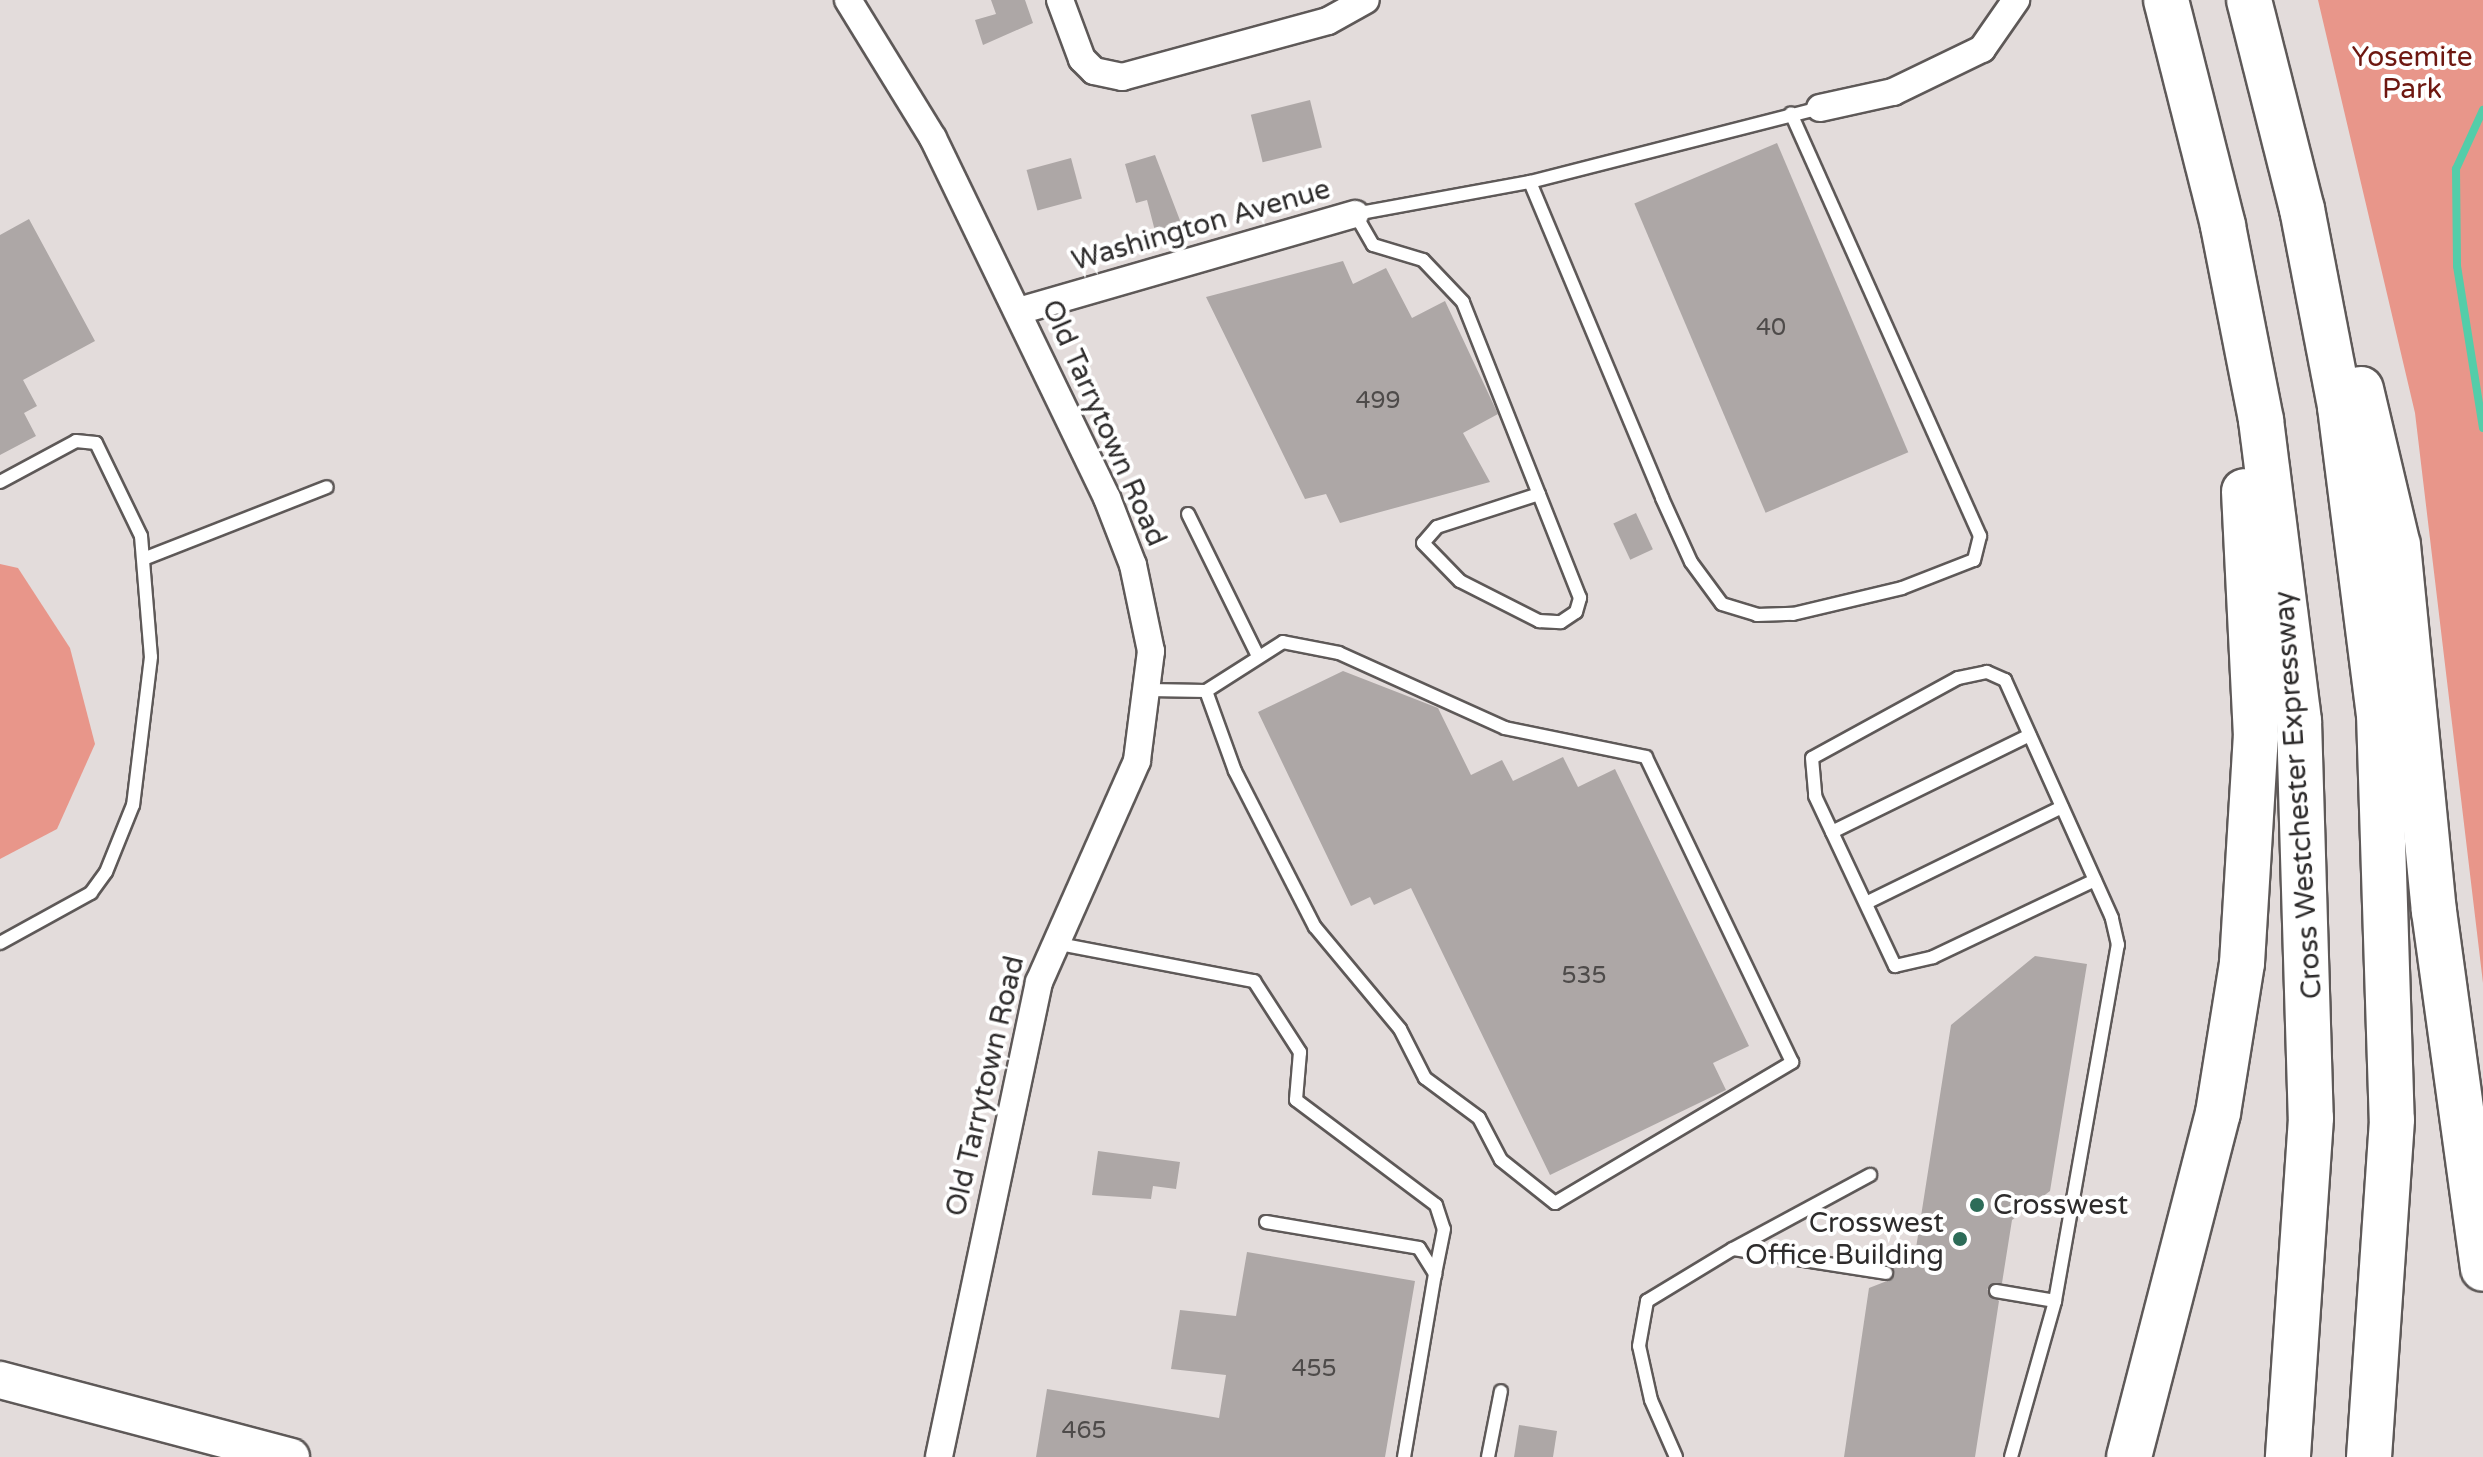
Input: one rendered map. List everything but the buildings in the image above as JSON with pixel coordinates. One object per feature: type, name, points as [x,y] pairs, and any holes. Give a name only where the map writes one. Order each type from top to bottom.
[{"type":"highway","name":"Cross Westchester Expressway","points":[[2166,0],[2223,226],[2276,519],[2306,832],[2311,1118],[2288,1457]]},
{"type":"highway","points":[[2249,0],[2302,209],[2366,405],[2398,545],[2434,911],[2483,1269]]},
{"type":"highway","points":[[2302,209],[2357,522],[2385,813],[2392,1120],[2369,1457]]},
{"type":"highway","points":[[2129,1457],[2218,1113],[2250,881],[2255,659],[2223,226]]},
{"type":"main road","points":[[0,1380],[291,1457]]},
{"type":"street","name":"Old Tarrytown Road","points":[[848,0],[933,138],[1019,311],[1133,565],[1146,609],[1149,690],[1119,811],[1052,943],[939,1457]]},
{"type":"street","points":[[1060,0],[1073,42],[1094,71],[1122,77],[1328,21],[1366,0]]},
{"type":"street","points":[[1820,108],[1893,92],[1982,49],[2016,0]]},
{"type":"street","name":"Washington Avenue","points":[[1019,311],[1355,214]]},
{"type":"lane","points":[[1539,494],[1437,527],[1423,543],[1460,581],[1539,621],[1561,622],[1576,612],[1580,598],[1539,494],[1463,302],[1423,260],[1373,245],[1355,214],[1530,182],[1820,108]]},
{"type":"lane","points":[[1530,182],[1691,562],[1722,604],[1757,615],[1793,614],[1902,588],[1974,560],[1980,536],[1791,113]]},
{"type":"lane","points":[[0,482],[91,440],[146,558],[147,709],[124,835],[91,893],[0,943]]},
{"type":"lane","points":[[146,558],[327,487]]},
{"type":"lane","points":[[1188,514],[1257,654]]},
{"type":"lane","points":[[1149,690],[1206,691],[1257,654],[1283,642],[1339,653],[1505,728],[1646,757],[1792,1062],[1555,1203],[1501,1160],[1479,1118],[1425,1078],[1400,1029],[1315,927],[1235,771],[1206,691]]},
{"type":"lane","points":[[2011,1457],[2055,1301],[2118,945],[2095,880],[2005,680],[1987,672],[1958,678],[1812,758],[1808,774],[1895,966],[1909,966],[2095,880]]},
{"type":"lane","points":[[1832,832],[2030,735]]},
{"type":"lane","points":[[1866,903],[2062,807]]},
{"type":"lane","points":[[1052,943],[1254,981],[1300,1052],[1296,1100],[1436,1205],[1444,1229],[1404,1457]]},
{"type":"lane","points":[[1676,1457],[1651,1400],[1639,1346],[1647,1301],[1733,1249],[1870,1175]]},
{"type":"lane","points":[[1266,1222],[1419,1248],[1435,1274]]},
{"type":"lane","points":[[1733,1249],[1886,1273]]},
{"type":"lane","points":[[1996,1291],[2055,1301]]},
{"type":"lane","points":[[1488,1457],[1501,1391]]},
{"type":"green space","name":"Yosemite Park","points":[[2318,0],[2483,0],[2483,983],[2415,413]]},
{"type":"green space","points":[[0,564],[18,568],[70,648],[95,744],[57,829],[0,859]]},
{"type":"waterway","points":[[2483,110],[2456,169],[2457,266],[2483,428]]},
{"type":"place","name":"Crosswest","points":[[1977,1205]]},
{"type":"place","name":"Crosswest Office Building","points":[[1960,1239]]}]
